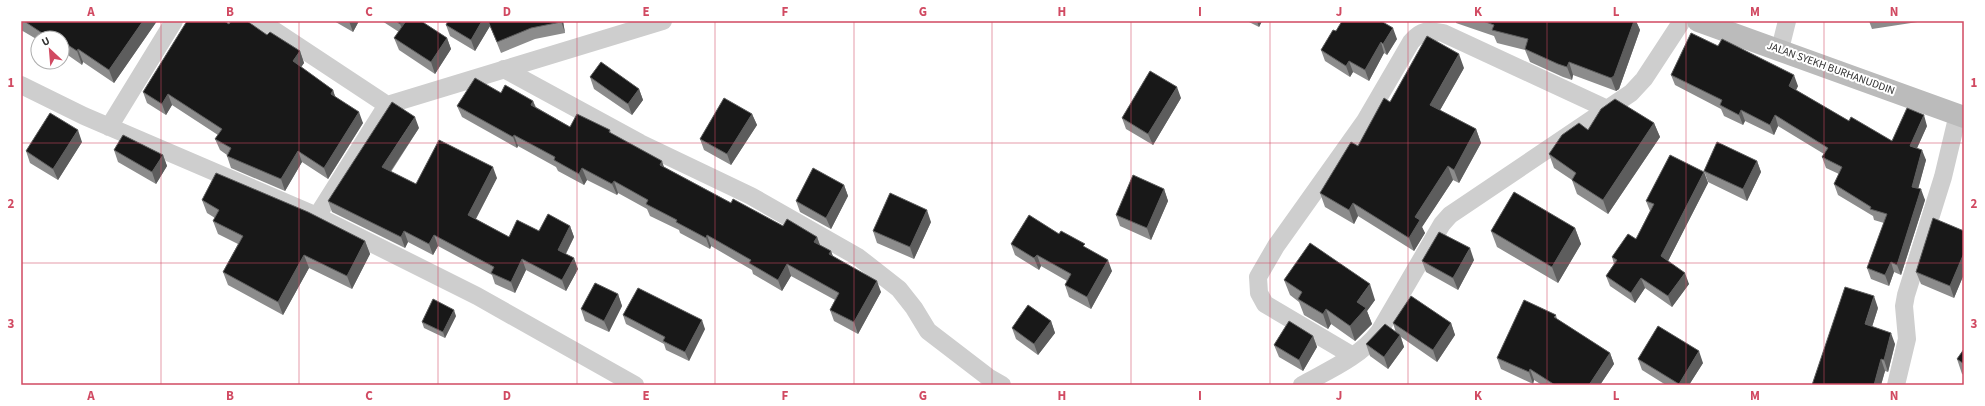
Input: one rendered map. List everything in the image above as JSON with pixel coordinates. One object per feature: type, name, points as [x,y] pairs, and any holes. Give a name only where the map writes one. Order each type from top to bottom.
[{"type":"main road","name":"JALAN SYEKH BURHANUDDIN","points":[[1698,21],[1961,115]]},
{"type":"street","points":[[109,127],[174,21]]},
{"type":"street","points":[[260,21],[387,105]]},
{"type":"street","points":[[317,216],[387,105],[663,21]]},
{"type":"street","points":[[1302,385],[1353,356],[1371,342],[1379,332],[1442,224],[1450,215],[1631,93],[1644,79],[1682,21]]},
{"type":"street","points":[[1780,50],[1787,21]]},
{"type":"street","points":[[1353,356],[1265,304],[1259,293],[1258,277],[1276,246],[1365,122],[1411,42],[1417,35],[1427,30],[1443,33],[1607,110]]},
{"type":"street","points":[[504,69],[640,142],[751,196],[858,257],[899,289],[914,308],[928,331],[970,364],[1002,385]]},
{"type":"street","points":[[21,85],[109,127],[317,216],[477,296],[635,385]]},
{"type":"street","points":[[1896,385],[1908,338],[1904,306],[1906,295],[1961,115]]},
{"type":"building","points":[[24,21],[143,21],[109,70],[78,49],[77,51],[70,46],[70,30],[38,30]]},
{"type":"building","points":[[187,21],[224,21],[229,24],[231,21],[247,21],[267,35],[270,32],[300,51],[293,61],[333,90],[331,94],[359,112],[324,168],[298,151],[281,179],[227,156],[231,148],[215,139],[222,129],[168,94],[162,104],[143,92]]},
{"type":"building","points":[[406,21],[421,21],[447,38],[431,62],[394,38]]},
{"type":"building","points":[[448,21],[482,21],[471,40],[446,25]]},
{"type":"building","points":[[488,21],[561,22],[531,28],[497,42]]},
{"type":"building","points":[[1342,21],[1381,21],[1393,28],[1383,44],[1381,42],[1365,70],[1349,61],[1346,66],[1321,50],[1333,30],[1336,31]]},
{"type":"building","points":[[1483,21],[1634,21],[1614,76],[1611,78],[1569,62],[1567,67],[1558,64],[1525,49],[1528,39],[1492,30],[1494,25]]},
{"type":"building","points":[[1691,33],[1718,46],[1722,39],[1794,75],[1789,86],[1849,121],[1851,117],[1892,141],[1907,108],[1924,115],[1910,146],[1922,150],[1912,187],[1921,189],[1897,265],[1891,262],[1885,275],[1867,268],[1887,214],[1870,209],[1871,207],[1834,184],[1842,167],[1822,157],[1828,148],[1775,115],[1770,125],[1741,110],[1739,115],[1720,105],[1722,100],[1671,75]]},
{"type":"building","points":[[1427,36],[1459,54],[1430,105],[1476,129],[1454,170],[1448,166],[1415,217],[1420,220],[1409,238],[1353,203],[1349,210],[1320,193],[1351,142],[1358,146],[1384,98],[1390,102]]},
{"type":"building","points":[[601,62],[639,89],[628,104],[590,77]]},
{"type":"building","points":[[1150,71],[1177,87],[1148,134],[1122,118]]},
{"type":"building","points":[[475,78],[501,93],[505,85],[533,101],[531,105],[570,127],[577,114],[610,130],[609,132],[662,161],[660,165],[731,203],[733,199],[783,226],[787,219],[817,237],[814,242],[831,251],[829,254],[877,281],[854,322],[830,310],[839,293],[787,264],[778,280],[749,263],[751,260],[707,235],[706,238],[676,222],[677,220],[646,204],[648,200],[614,181],[612,184],[582,168],[579,174],[554,160],[555,157],[514,135],[513,137],[457,106]]},
{"type":"building","points":[[724,98],[752,114],[727,154],[700,139]]},
{"type":"building","points":[[1615,99],[1654,123],[1603,200],[1572,180],[1576,173],[1549,154],[1562,135],[1579,123],[1588,130],[1601,109]]},
{"type":"building","points":[[392,102],[415,117],[382,167],[416,184],[439,140],[493,167],[468,215],[509,237],[517,220],[539,231],[548,214],[570,226],[558,250],[574,258],[562,280],[522,259],[511,282],[491,273],[494,267],[434,235],[429,244],[404,231],[401,237],[328,201]]},
{"type":"building","points":[[50,113],[78,130],[53,169],[26,151]]},
{"type":"building","points":[[123,135],[163,155],[152,172],[114,150]]},
{"type":"building","points":[[1717,142],[1757,161],[1743,189],[1704,171]]},
{"type":"building","points":[[1670,155],[1704,172],[1661,256],[1685,273],[1668,296],[1641,278],[1631,293],[1606,276],[1617,260],[1612,257],[1628,234],[1636,239],[1654,204],[1646,201]]},
{"type":"building","points":[[813,168],[844,185],[826,218],[796,201]]},
{"type":"building","points":[[216,173],[308,212],[365,241],[347,276],[304,255],[278,302],[223,272],[243,236],[213,221],[219,210],[202,200]]},
{"type":"building","points":[[1133,175],[1164,189],[1147,228],[1116,215]]},
{"type":"building","points":[[1514,192],[1575,228],[1552,267],[1491,231]]},
{"type":"building","points":[[890,193],[927,210],[910,247],[873,231]]},
{"type":"building","points":[[1029,215],[1059,234],[1061,231],[1085,244],[1083,246],[1108,260],[1087,297],[1065,285],[1071,274],[1037,255],[1034,258],[1011,244]]},
{"type":"building","points":[[1933,218],[1964,231],[1964,253],[1950,286],[1916,272]]},
{"type":"building","points":[[1439,232],[1470,248],[1453,278],[1422,261]]},
{"type":"building","points":[[1310,243],[1370,284],[1357,302],[1366,308],[1350,326],[1326,309],[1323,314],[1298,299],[1302,292],[1284,280]]},
{"type":"building","points":[[595,283],[618,294],[604,321],[581,309]]},
{"type":"building","points":[[1845,287],[1874,296],[1865,324],[1891,333],[1884,360],[1881,359],[1874,385],[1812,385]]},
{"type":"building","points":[[638,288],[702,320],[685,352],[663,341],[665,337],[623,315]]},
{"type":"building","points":[[1411,296],[1451,323],[1433,350],[1393,323]]},
{"type":"building","points":[[433,299],[454,310],[443,332],[422,322]]},
{"type":"building","points":[[1524,300],[1556,315],[1554,317],[1610,353],[1589,385],[1555,385],[1530,369],[1529,372],[1497,358]]},
{"type":"building","points":[[1028,305],[1051,321],[1034,344],[1012,328]]},
{"type":"building","points":[[1289,321],[1313,336],[1299,360],[1274,345]]},
{"type":"building","points":[[1385,324],[1400,335],[1384,357],[1366,344]]},
{"type":"building","points":[[1658,326],[1699,351],[1679,384],[1638,359]]},
{"type":"building","points":[[1964,349],[1964,364],[1957,359]]}]
